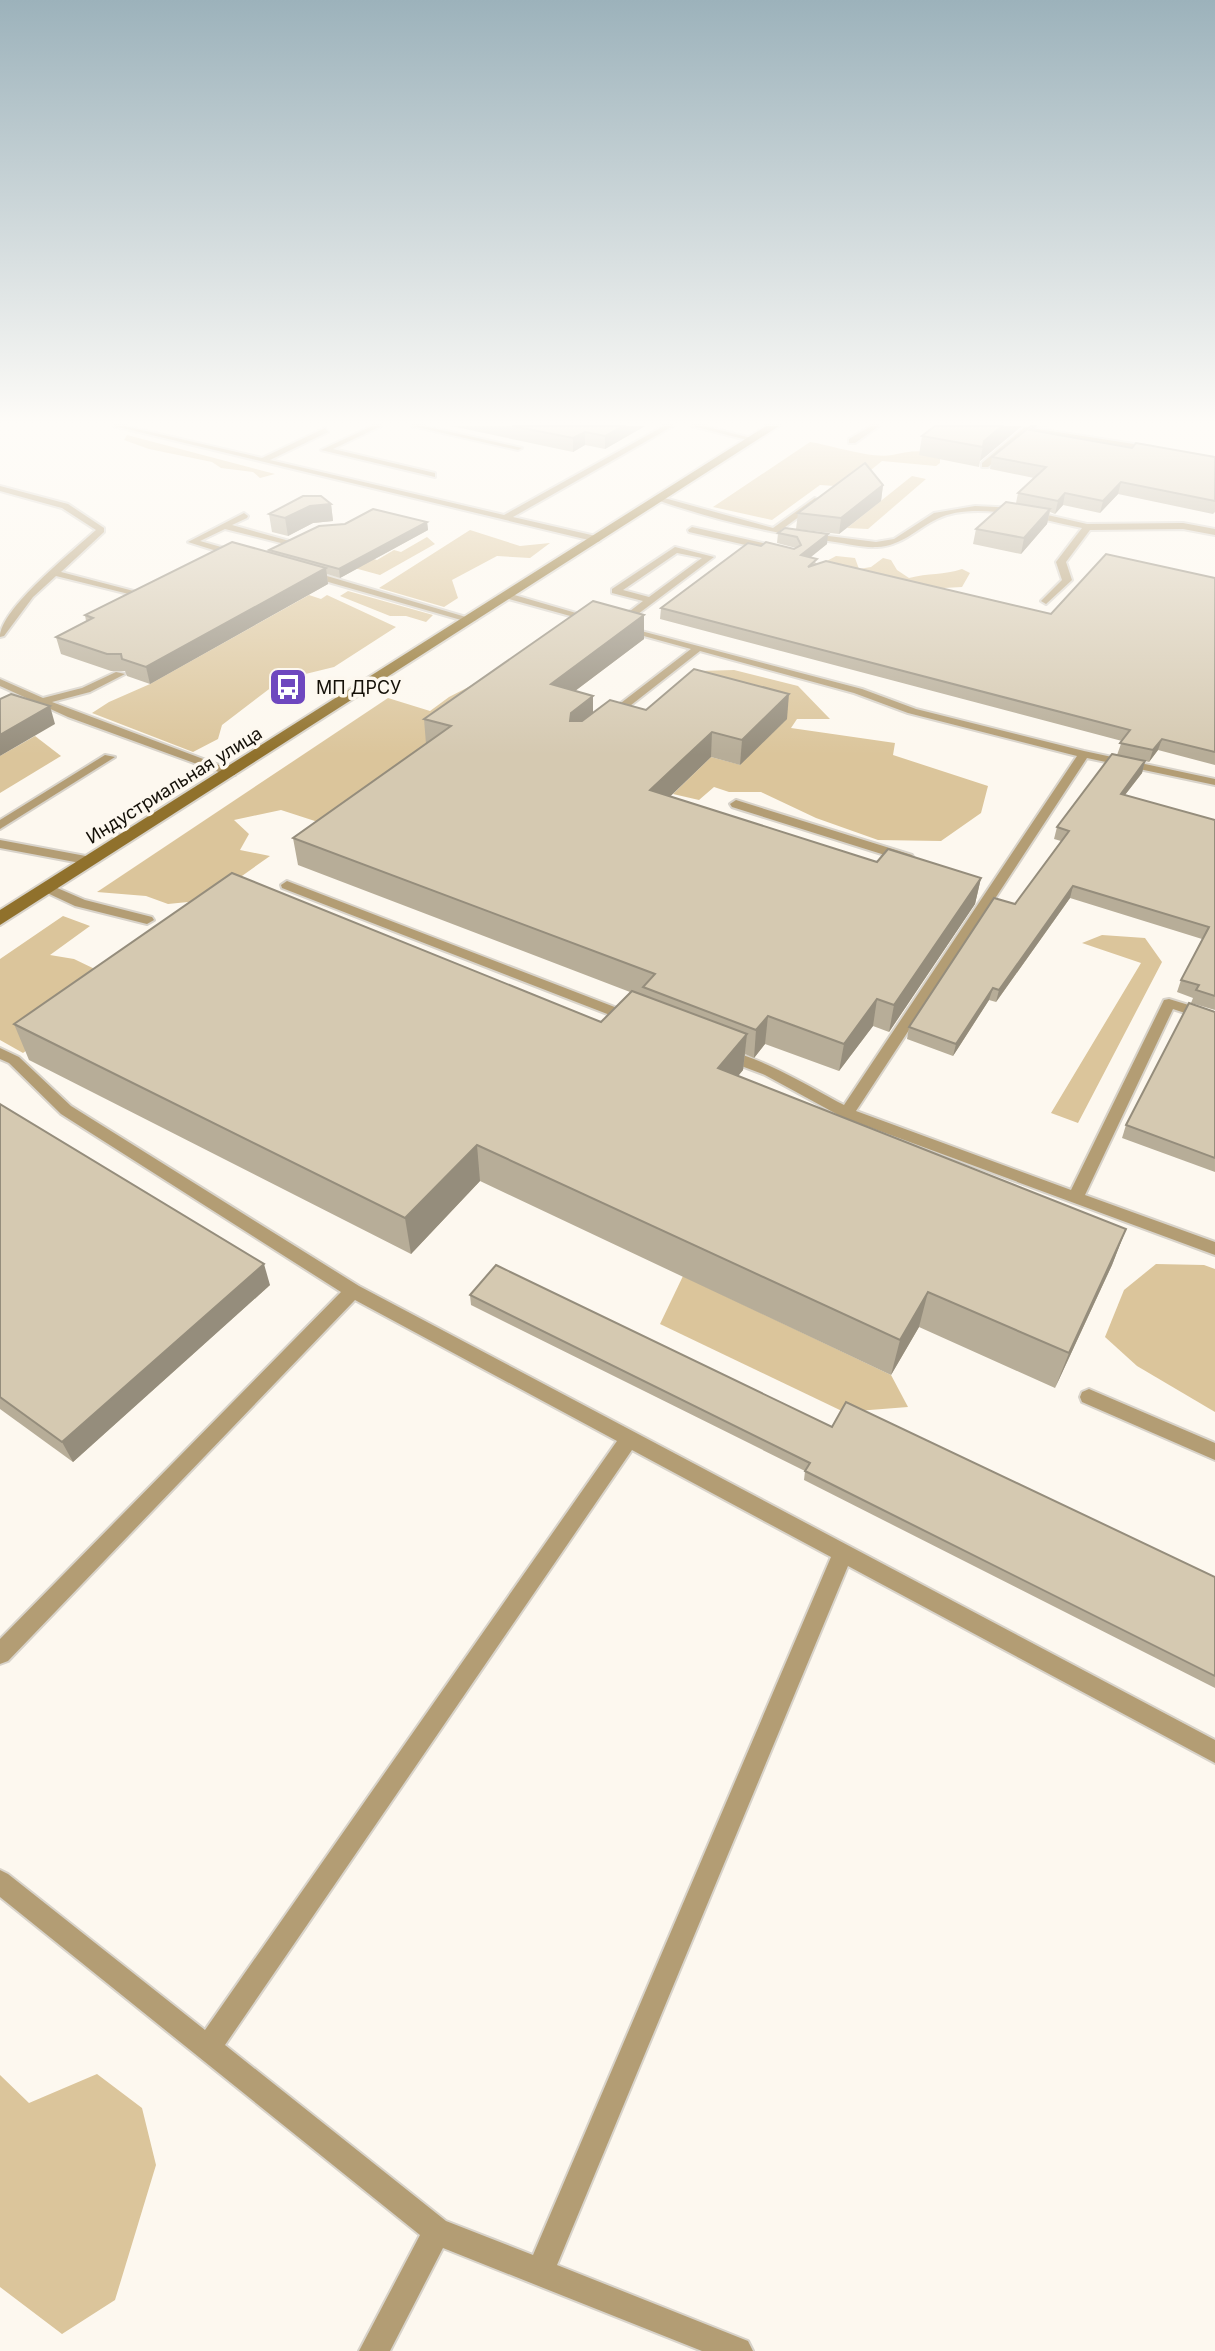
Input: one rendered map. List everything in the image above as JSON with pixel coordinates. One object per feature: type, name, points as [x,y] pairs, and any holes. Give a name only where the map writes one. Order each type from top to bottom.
[{"type":"main road","name":"Индустриальная улица","points":[[0,919],[602,536]]},
{"type":"lane","points":[[0,634],[30,595],[95,536]]},
{"type":"lane","points":[[205,536],[192,542],[255,559]]},
{"type":"lane","points":[[263,536],[289,542]]},
{"type":"lane","points":[[277,548],[302,536]]},
{"type":"lane","points":[[582,536],[597,539]]},
{"type":"lane","points":[[717,536],[794,553]]},
{"type":"lane","points":[[765,547],[776,536]]},
{"type":"lane","points":[[807,536],[876,545],[897,541],[905,536]]},
{"type":"lane","points":[[1046,601],[1067,580],[1061,562],[1081,536]]},
{"type":"lane","points":[[615,626],[651,600],[698,566],[709,557],[675,550],[615,591],[651,600]]},
{"type":"lane","points":[[300,571],[471,620]]},
{"type":"lane","points":[[54,573],[142,596]]},
{"type":"lane","points":[[508,596],[858,691],[912,711],[1084,754],[1215,782]]},
{"type":"lane","points":[[601,723],[698,648]]},
{"type":"lane","points":[[42,701],[86,690],[120,674]]},
{"type":"lane","points":[[0,682],[231,773]]},
{"type":"lane","points":[[847,1113],[1084,754]]},
{"type":"lane","points":[[0,825],[109,757]]},
{"type":"lane","points":[[736,804],[925,863]]},
{"type":"lane","points":[[0,844],[91,861]]},
{"type":"lane","points":[[983,881],[997,885]]},
{"type":"lane","points":[[287,885],[653,1027]]},
{"type":"lane","points":[[48,888],[80,903],[147,920]]},
{"type":"lane","points":[[1076,1197],[1169,1003],[1215,1018]]},
{"type":"lane","points":[[711,1049],[770,1072],[847,1113],[1215,1249]]},
{"type":"lane","points":[[0,1053],[14,1060],[66,1110],[353,1291],[1215,1752]]},
{"type":"lane","points":[[0,1654],[353,1291]]},
{"type":"lane","points":[[1089,1397],[1215,1452]]},
{"type":"lane","points":[[208,2048],[629,1439]]},
{"type":"lane","points":[[540,2272],[843,1553]]},
{"type":"lane","points":[[0,1882],[437,2231],[738,2351]]},
{"type":"lane","points":[[374,2351],[437,2231]]},
{"type":"shaded area","points":[[461,536],[488,536],[520,546],[550,543],[530,558],[497,556],[452,580],[458,598],[444,607],[379,588]]},
{"type":"shaded area","points":[[427,537],[435,544],[380,575],[347,566],[364,556],[377,560],[394,550],[401,552]]},
{"type":"shaded area","points":[[836,556],[855,558],[859,569],[871,567],[883,558],[891,560],[897,570],[909,578],[962,569],[970,573],[962,587],[925,589],[823,563]]},
{"type":"shaded area","points":[[348,591],[433,615],[426,622],[406,616],[390,616],[340,596]]},
{"type":"shaded area","points":[[309,595],[321,599],[327,595],[396,627],[334,667],[281,680],[222,725],[218,739],[193,752],[92,713],[150,684]]},
{"type":"shaded area","points":[[734,670],[798,686],[830,719],[797,719],[791,728],[895,743],[893,755],[988,786],[981,813],[941,841],[878,840],[816,818],[761,792],[729,792],[714,787],[699,800],[673,794],[711,757],[741,765],[697,671]]},
{"type":"shaded area","points":[[488,677],[508,686],[318,822],[281,810],[234,820],[249,834],[240,850],[270,856],[208,900],[168,904],[146,896],[97,892],[388,698],[430,711],[449,697]]},
{"type":"shaded area","points":[[35,736],[61,756],[0,793],[0,756]]},
{"type":"shaded area","points":[[63,916],[90,926],[50,955],[74,959],[101,972],[77,1013],[23,1053],[0,1040],[0,959]]},
{"type":"shaded area","points":[[1102,935],[1145,938],[1162,962],[1078,1123],[1051,1113],[1141,963],[1082,943]]},
{"type":"shaded area","points":[[1156,1264],[1204,1265],[1215,1269],[1215,1412],[1137,1366],[1105,1337],[1124,1290]]},
{"type":"shaded area","points":[[683,1276],[891,1375],[908,1407],[844,1412],[660,1324]]},
{"type":"shaded area","points":[[97,2074],[142,2108],[156,2165],[115,2300],[62,2334],[0,2287],[0,2075],[29,2103]]},
{"type":"building","points":[[299,536],[401,536],[339,569],[269,550]]},
{"type":"building","points":[[791,536],[826,536],[801,555],[817,559],[808,567],[826,561],[1051,614],[1106,554],[1215,578],[1215,752],[1162,739],[1153,750],[1120,743],[1130,730],[661,608],[748,543],[761,546],[766,542],[794,549],[801,545],[797,537]]},
{"type":"building","points":[[232,542],[326,568],[146,667],[122,659],[121,654],[107,654],[56,637],[93,618],[85,615]]},
{"type":"building","points":[[593,601],[644,615],[551,684],[593,696],[571,713],[570,721],[582,721],[610,700],[646,710],[694,669],[789,694],[742,740],[712,732],[650,790],[877,862],[888,849],[981,878],[894,1005],[877,999],[844,1044],[768,1016],[756,1030],[643,987],[655,974],[293,838],[451,726],[424,719]]},
{"type":"building","points":[[11,694],[50,706],[0,735],[0,699]]},
{"type":"building","points":[[1112,754],[1145,761],[1121,794],[1215,820],[1215,996],[1196,990],[1199,985],[1181,980],[1209,927],[1073,886],[999,990],[993,988],[956,1044],[909,1027],[994,898],[1015,904],[1069,831],[1057,827]]},
{"type":"building","points":[[232,873],[601,1022],[632,991],[747,1034],[718,1068],[1126,1229],[1069,1353],[928,1292],[900,1340],[477,1145],[405,1218],[14,1024]]},
{"type":"building","points":[[1189,1003],[1215,1012],[1215,1158],[1126,1125]]},
{"type":"building","points":[[0,1104],[264,1264],[62,1442],[0,1397]]},
{"type":"building","points":[[496,1265],[832,1427],[846,1402],[1215,1577],[1215,1676],[805,1471],[810,1463],[470,1295]]},
{"type":"place","name":"МП ДРСУ","points":[[288,687]]}]
